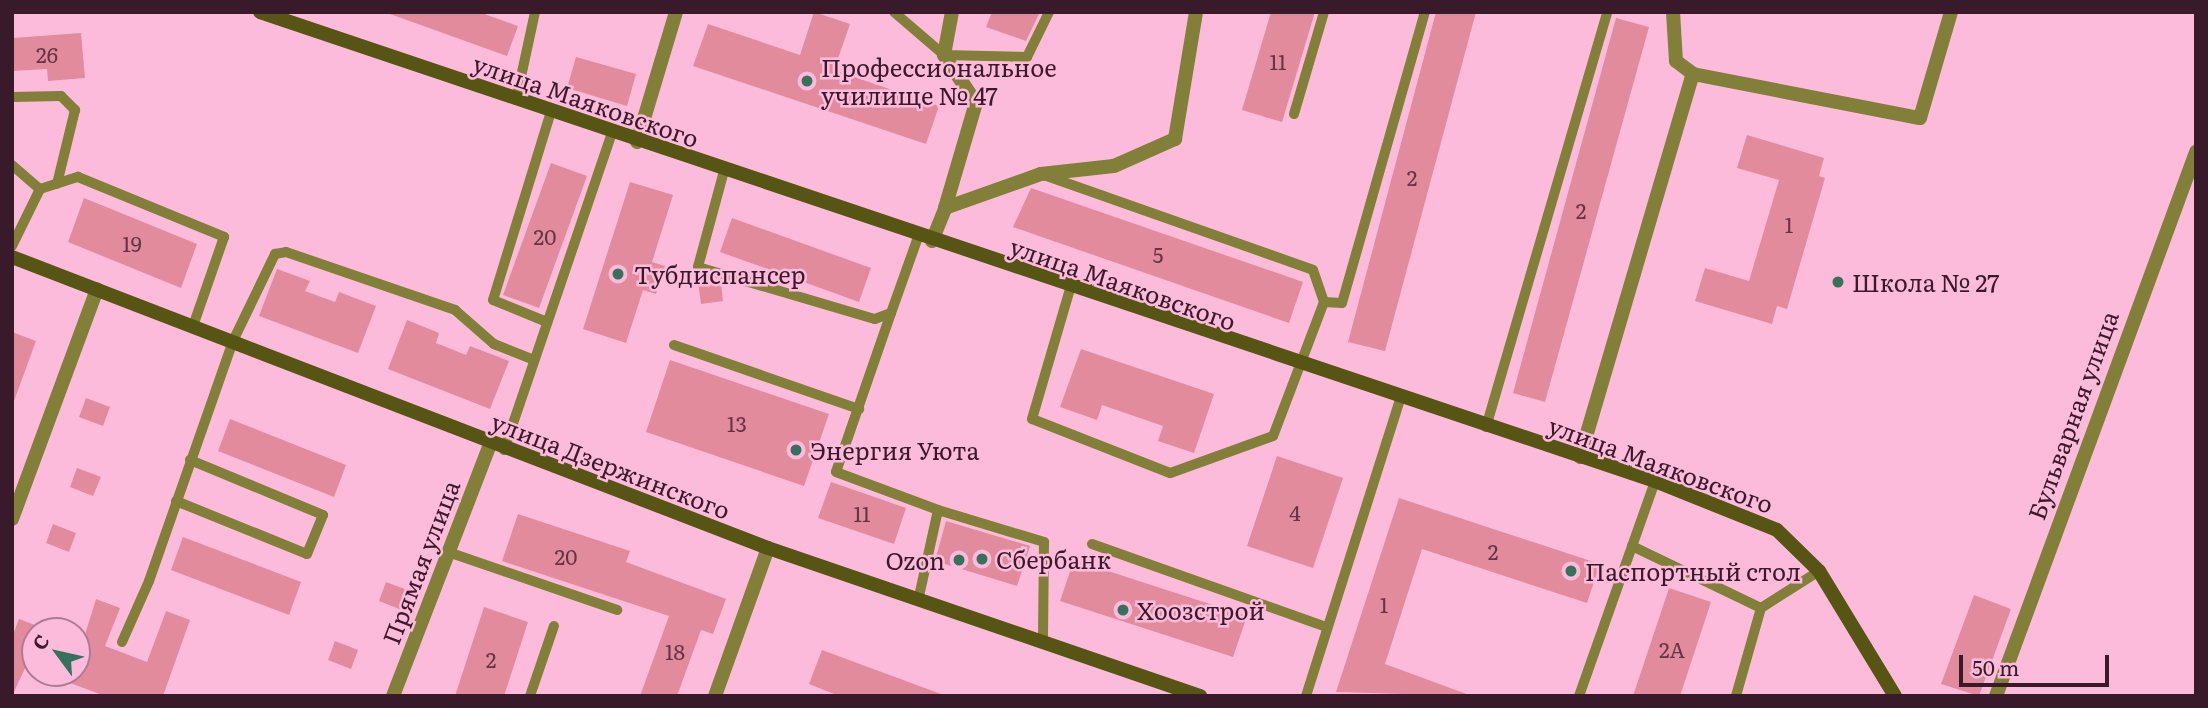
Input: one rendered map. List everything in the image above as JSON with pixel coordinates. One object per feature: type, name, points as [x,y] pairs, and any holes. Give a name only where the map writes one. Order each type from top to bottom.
[{"type":"main road","name":"улица Маяковского","points":[[260,12],[1302,367],[1655,481],[1777,530],[1819,570],[1895,696]]},
{"type":"main road","name":"улица Дзержинского","points":[[12,257],[233,341],[505,450],[768,548],[1177,692],[1200,696]]},
{"type":"street","points":[[637,142],[676,12]]},
{"type":"street","points":[[925,239],[945,208],[976,103],[944,54],[952,12]]},
{"type":"street","points":[[945,208],[1041,174],[1114,166],[1175,139],[1196,12]]},
{"type":"street","points":[[1672,12],[1676,61],[1693,74],[1920,118],[1951,12]]},
{"type":"street","points":[[1580,457],[1693,74]]},
{"type":"street","name":"Бульварная улица","points":[[1996,696],[2196,152]]},
{"type":"street","points":[[12,519],[97,289]]},
{"type":"street","name":"Прямая улица","points":[[396,694],[490,444]]},
{"type":"street","points":[[715,696],[768,548]]},
{"type":"lane","points":[[516,100],[535,12]]},
{"type":"lane","points":[[894,12],[944,54],[1027,57],[1049,12]]},
{"type":"lane","points":[[1294,114],[1324,12]]},
{"type":"lane","points":[[1324,302],[1342,303],[1425,12]]},
{"type":"lane","points":[[1486,427],[1607,12]]},
{"type":"lane","points":[[12,97],[61,96],[75,110],[57,184]]},
{"type":"lane","points":[[547,322],[493,300],[551,112]]},
{"type":"lane","points":[[505,450],[612,133]]},
{"type":"lane","points":[[12,165],[40,189]]},
{"type":"lane","points":[[724,172],[698,267],[875,319],[891,313]]},
{"type":"lane","points":[[1041,174],[1313,270],[1324,302],[1302,367],[1273,436],[1170,473],[1032,419],[1070,289]]},
{"type":"lane","points":[[12,246],[40,189],[78,177],[224,237],[193,326]]},
{"type":"lane","points":[[925,239],[891,313],[836,472],[939,510],[1044,542],[1043,643]]},
{"type":"lane","points":[[122,642],[233,341],[275,254],[286,252],[455,310],[494,344],[534,360]]},
{"type":"lane","points":[[674,345],[859,409]]},
{"type":"lane","points":[[1306,696],[1400,399]]},
{"type":"lane","points":[[176,501],[307,554],[323,515],[190,460]]},
{"type":"lane","points":[[1579,696],[1655,481]]},
{"type":"lane","points":[[918,601],[939,510]]},
{"type":"lane","points":[[1091,544],[1327,627]]},
{"type":"lane","points":[[1632,546],[1761,608]]},
{"type":"lane","points":[[448,552],[617,610]]},
{"type":"lane","points":[[1737,696],[1761,608],[1819,570]]},
{"type":"lane","points":[[530,696],[554,626]]},
{"type":"building","points":[[479,12],[518,26],[507,56],[390,14]]},
{"type":"building","points":[[814,12],[850,24],[834,70],[939,106],[926,144],[693,66],[708,24],[800,55]]},
{"type":"building","points":[[992,12],[1040,12],[1026,41],[986,27]]},
{"type":"building","points":[[1271,12],[1315,12],[1282,122],[1242,110]]},
{"type":"building","points":[[1436,12],[1476,12],[1385,351],[1348,342]]},
{"type":"building","points":[[1616,18],[1649,27],[1545,402],[1513,393]]},
{"type":"building","points":[[81,33],[85,78],[48,81],[47,69],[12,71],[12,38]]},
{"type":"building","points":[[576,57],[636,74],[627,106],[567,88]]},
{"type":"building","points":[[1747,135],[1824,158],[1819,176],[1825,178],[1787,309],[1777,306],[1772,324],[1695,301],[1705,268],[1749,281],[1779,180],[1737,168]]},
{"type":"building","points":[[551,163],[587,176],[539,308],[503,295]]},
{"type":"building","points":[[630,182],[673,195],[652,262],[665,266],[656,294],[643,290],[626,343],[583,329]]},
{"type":"building","points":[[1031,188],[1303,282],[1289,323],[1013,227]]},
{"type":"building","points":[[84,198],[197,244],[181,288],[68,242]]},
{"type":"building","points":[[732,218],[871,268],[859,302],[720,252]]},
{"type":"building","points":[[277,269],[310,281],[305,291],[335,302],[339,292],[376,306],[358,353],[259,316]]},
{"type":"building","points":[[698,282],[721,282],[723,301],[701,304]]},
{"type":"building","points":[[407,320],[439,333],[436,343],[466,355],[470,346],[509,361],[490,409],[388,369]]},
{"type":"building","points":[[12,332],[36,341],[14,401],[12,401]]},
{"type":"building","points":[[1081,349],[1214,394],[1194,453],[1158,441],[1163,426],[1102,405],[1097,420],[1060,407]]},
{"type":"building","points":[[670,360],[829,414],[804,486],[646,432]]},
{"type":"building","points":[[86,398],[110,407],[103,426],[79,417]]},
{"type":"building","points":[[230,419],[346,465],[334,497],[218,451]]},
{"type":"building","points":[[1277,456],[1343,478],[1313,568],[1247,546]]},
{"type":"building","points":[[77,468],[101,477],[93,496],[70,487]]},
{"type":"building","points":[[831,482],[906,508],[894,544],[818,518]]},
{"type":"building","points":[[1399,498],[1600,564],[1587,603],[1422,549],[1385,664],[1472,696],[1336,692]]},
{"type":"building","points":[[518,514],[630,551],[626,562],[726,599],[713,634],[701,630],[677,696],[640,696],[669,616],[502,561]]},
{"type":"building","points":[[946,521],[1030,546],[1017,586],[935,561]]},
{"type":"building","points":[[53,524],[76,533],[69,552],[46,543]]},
{"type":"building","points":[[183,537],[301,582],[289,615],[171,570]]},
{"type":"building","points":[[1074,560],[1247,616],[1233,657],[1060,601]]},
{"type":"building","points":[[386,582],[410,591],[402,610],[379,601]]},
{"type":"building","points":[[1669,588],[1711,602],[1680,696],[1633,696]]},
{"type":"building","points":[[1974,595],[2011,609],[1979,696],[1941,684]]},
{"type":"building","points":[[96,599],[120,608],[105,646],[147,662],[166,611],[190,620],[163,696],[105,696],[81,687],[91,687],[90,617]]},
{"type":"building","points":[[484,607],[528,622],[504,696],[455,696]]},
{"type":"building","points":[[19,619],[21,620],[21,677],[12,696],[12,637]]},
{"type":"building","points":[[335,641],[358,650],[351,669],[328,660]]},
{"type":"building","points":[[822,650],[941,694],[839,696],[809,684]]},
{"type":"place","name":"Профессиональное училище № 47","points":[[807,81]]},
{"type":"place","name":"Тубдиспансер","points":[[618,274]]},
{"type":"place","name":"Школа № 27","points":[[1838,282]]},
{"type":"place","name":"Энергия Уюта","points":[[796,450]]},
{"type":"place","name":"Сбербанк","points":[[982,559]]},
{"type":"place","name":"Ozon","points":[[959,560]]},
{"type":"place","name":"Паспортный стол","points":[[1571,571]]},
{"type":"place","name":"Хоозстрой","points":[[1123,610]]}]
